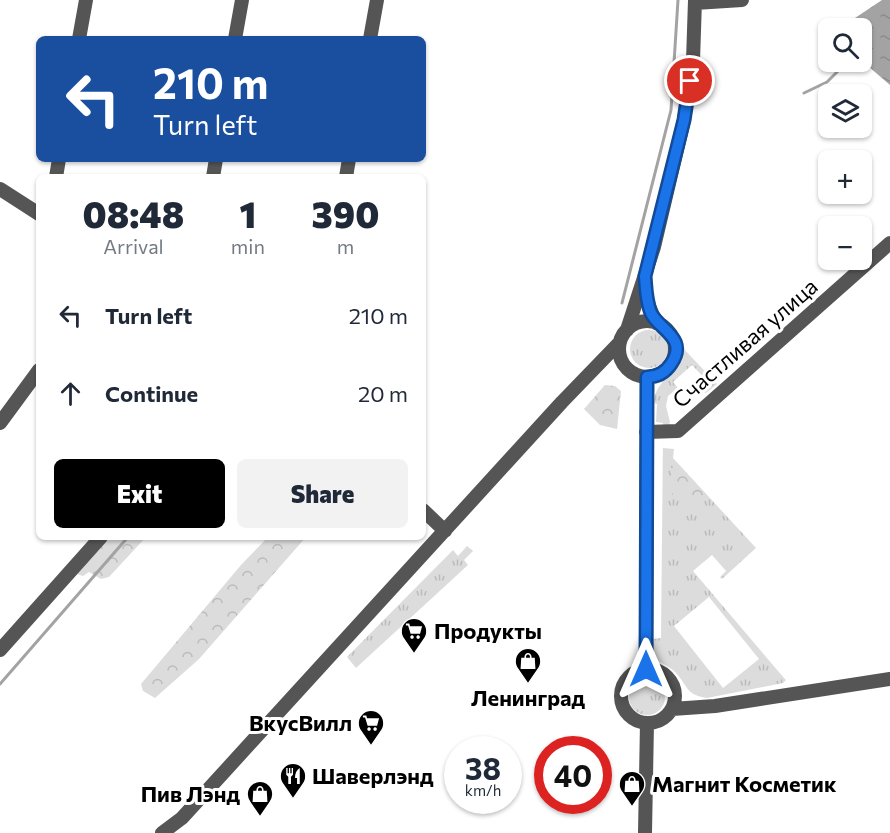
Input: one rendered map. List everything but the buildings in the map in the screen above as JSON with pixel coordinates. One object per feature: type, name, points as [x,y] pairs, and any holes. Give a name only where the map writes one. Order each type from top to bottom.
[{"type":"street","points":[[80,36],[86,0]]},
{"type":"street","points":[[236,36],[242,0]]},
{"type":"street","points":[[371,36],[377,0]]},
{"type":"street","points":[[629,370],[622,360],[623,336],[645,276],[684,120],[693,61],[695,1],[742,0]]},
{"type":"street","points":[[0,189],[36,212]]},
{"type":"street","name":"Счастливая улица","points":[[646,432],[678,430],[890,243]]},
{"type":"street","points":[[645,276],[646,299],[656,323]]},
{"type":"street","points":[[162,833],[182,818],[623,336],[640,322],[656,323],[672,335],[675,355],[664,372],[647,377],[639,376],[621,366],[609,365],[592,372]]},
{"type":"street","points":[[0,423],[36,374]]},
{"type":"street","points":[[646,669],[647,377]]},
{"type":"street","points":[[426,513],[445,531]]},
{"type":"street","points":[[0,650],[97,540]]},
{"type":"street","points":[[646,669],[657,671],[666,676],[672,685],[675,697],[672,709],[661,720],[647,723],[636,721],[622,705],[623,685],[629,676],[638,671],[646,669]]},
{"type":"street","points":[[672,709],[715,706],[890,679]]},
{"type":"street","points":[[645,833],[647,723]]},
{"type":"green space","points":[[649,330],[662,336],[668,349],[662,362],[649,368],[636,362],[630,349],[636,336]]},
{"type":"green space","points":[[682,347],[717,384],[706,393],[699,390],[708,382],[692,365],[673,382],[678,388],[668,396],[666,406],[670,422],[663,428],[663,423],[656,422],[655,395],[678,363]]},
{"type":"green space","points":[[605,385],[615,386],[621,391],[617,429],[600,425],[584,409]]},
{"type":"green space","points":[[663,434],[663,448],[674,449],[673,458],[756,548],[722,579],[720,577],[726,571],[712,555],[693,571],[786,680],[783,683],[707,698],[700,697],[688,689],[673,670],[656,658],[653,651],[653,639],[661,638]],"holes":[[[709,597],[759,659],[723,688],[674,626]]]},
{"type":"green space","points":[[677,464],[705,493],[704,498],[676,498],[672,495],[671,466]]},
{"type":"green space","points":[[105,540],[143,540],[109,577],[101,579],[89,572],[83,576],[77,574]]},
{"type":"green space","points":[[265,540],[303,540],[199,659],[155,698],[143,691],[141,684],[241,565]]},
{"type":"green space","points":[[467,546],[473,551],[464,560],[468,565],[356,668],[347,657],[453,550],[458,556]]},
{"type":"green space","points":[[647,679],[660,684],[665,697],[660,710],[647,715],[634,710],[629,697],[634,684]]},
{"type":"water","points":[[882,0],[890,0],[890,85],[872,69],[872,18],[855,18]]},
{"type":"waterway","points":[[622,303],[671,110],[678,0]]},
{"type":"waterway","points":[[804,93],[827,82],[837,72]]},
{"type":"waterway","points":[[0,684],[125,540]]},
{"type":"place","name":"Продукты","points":[[414,654]]},
{"type":"place","name":"Ленинград","points":[[528,684]]},
{"type":"place","name":"ВкусВилл","points":[[371,746]]},
{"type":"place","name":"Шаверлэнд","points":[[293,799]]},
{"type":"place","name":"Магнит Косметик","points":[[632,807]]},
{"type":"place","name":"Пив Лэнд","points":[[260,817]]},
{"type":"route","points":[[646,669],[647,377],[658,375],[669,367],[675,355],[675,348],[672,335],[656,323],[651,313],[646,299],[645,276],[684,120],[690,81]]}]
